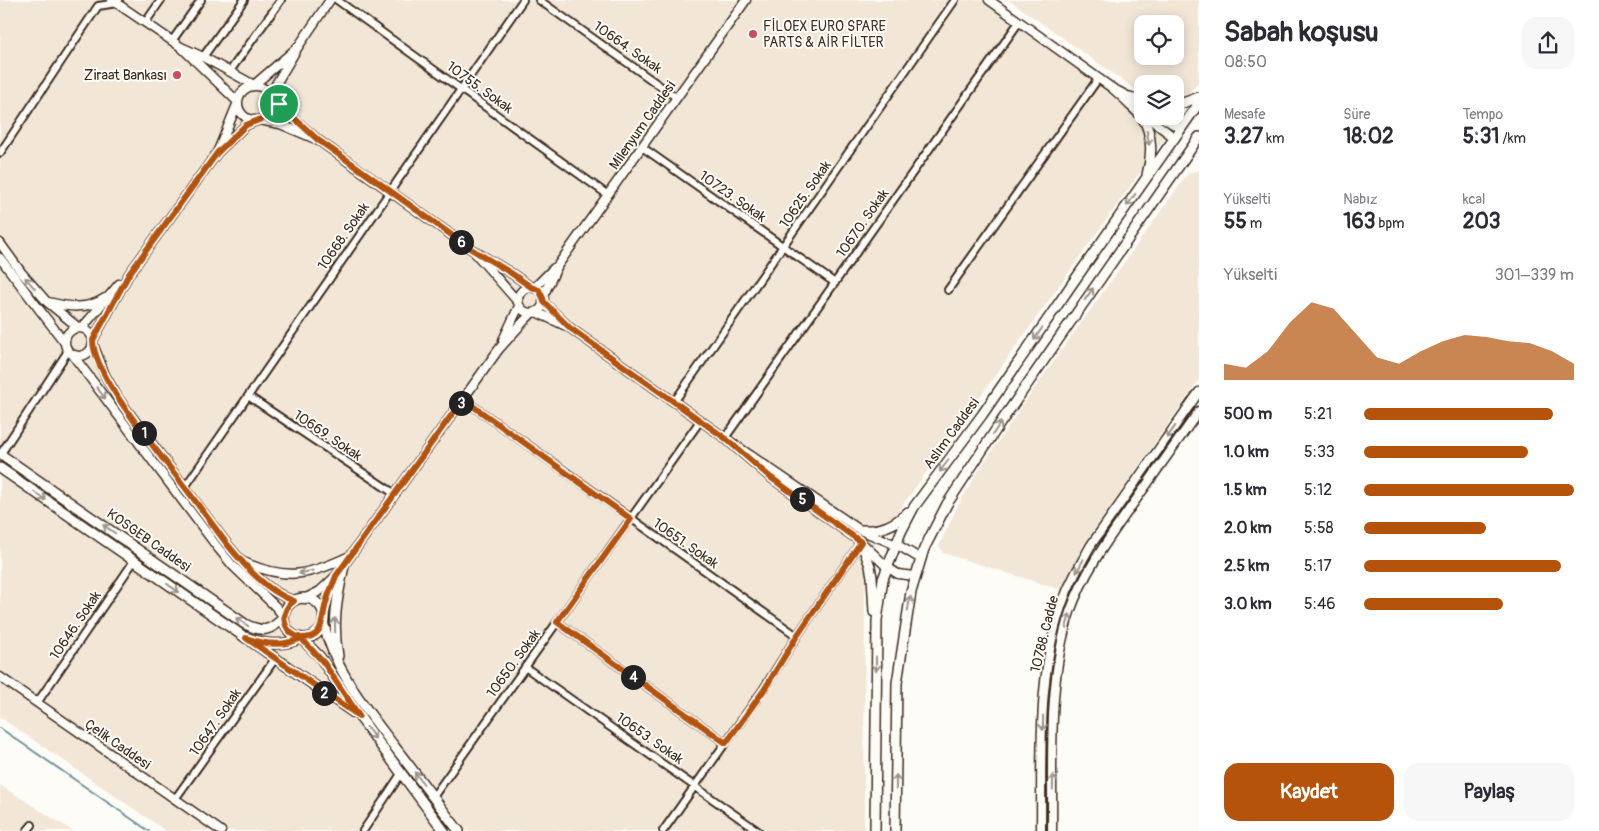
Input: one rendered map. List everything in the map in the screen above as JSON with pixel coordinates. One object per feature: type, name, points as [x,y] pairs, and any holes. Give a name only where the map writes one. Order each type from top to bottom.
[{"type":"main road","points":[[1184,103],[1199,97]]},
{"type":"main road","points":[[1129,100],[1134,102]]},
{"type":"main road","points":[[1129,100],[1142,117],[1148,132],[1150,161],[1145,180]]},
{"type":"main road","name":"Aslım Caddesi","points":[[875,831],[876,633],[879,600],[887,567],[895,545],[914,507],[982,415],[1199,103]]},
{"type":"main road","points":[[895,831],[897,683],[911,592],[920,559],[947,504],[995,430],[1197,144]]},
{"type":"main road","name":"KOSGEB Caddesi","points":[[0,454],[245,624],[259,630],[265,630],[276,625],[284,617]]},
{"type":"main road","name":"KOSGEB Caddesi","points":[[0,468],[359,716]]},
{"type":"main road","points":[[860,530],[887,528],[903,518],[914,507]]},
{"type":"main road","points":[[861,542],[872,576],[876,633]]},
{"type":"main road","points":[[342,673],[336,642],[334,616],[344,566]]},
{"type":"main road","points":[[323,620],[320,629],[315,634],[301,638],[288,631],[284,617],[288,606],[294,601],[304,599],[311,600],[322,610],[333,654],[342,673],[366,708],[459,831]]},
{"type":"main road","name":"KOSGEB Caddesi","points":[[246,638],[260,642],[276,643],[290,642],[301,638],[324,663],[359,716],[444,831]]},
{"type":"street","points":[[145,23],[161,0]]},
{"type":"street","points":[[172,41],[201,0]]},
{"type":"street","points":[[203,57],[244,0]]},
{"type":"street","points":[[230,71],[281,0]]},
{"type":"street","name":"10755. Sokak","points":[[337,0],[608,195]]},
{"type":"street","name":"10668. Sokak","points":[[185,487],[523,0]]},
{"type":"street","name":"10664. Sokak","points":[[539,0],[677,98]]},
{"type":"street","name":"Milenyum Caddesi","points":[[558,266],[746,0]]},
{"type":"street","name":"10625. Sokak","points":[[674,402],[955,0]]},
{"type":"street","points":[[989,0],[1134,105]]},
{"type":"street","points":[[0,153],[98,6],[116,1],[181,47],[254,85],[264,87],[287,112],[318,140],[471,249],[532,288],[539,290],[543,299],[570,328],[700,421],[860,530],[908,550],[920,559]]},
{"type":"street","points":[[65,343],[68,333],[80,328],[129,274],[217,153],[246,125],[268,115],[273,100],[271,95],[276,84],[328,1]]},
{"type":"street","name":"10670. Sokak","points":[[725,438],[1019,22]]},
{"type":"street","points":[[181,47],[238,102]]},
{"type":"street","points":[[298,47],[254,85],[244,89],[238,97],[238,107],[244,116],[254,120],[280,124],[318,140]]},
{"type":"street","points":[[948,290],[1098,79]]},
{"type":"street","points":[[217,153],[238,102]]},
{"type":"street","points":[[1158,125],[1175,138]]},
{"type":"street","points":[[1175,125],[1181,129]]},
{"type":"street","name":"10723. Sokak","points":[[642,146],[834,283]]},
{"type":"street","points":[[0,244],[47,302],[80,328],[90,333],[105,375],[118,398],[227,544],[242,562],[271,590],[282,597],[294,601]]},
{"type":"street","points":[[471,249],[524,312],[534,313],[570,328]]},
{"type":"street","points":[[0,258],[218,548],[276,606],[284,617]]},
{"type":"street","points":[[499,349],[518,304],[520,293],[523,290],[532,288],[558,266]]},
{"type":"street","points":[[304,599],[320,591],[336,576],[499,349],[534,313],[540,310],[558,266]]},
{"type":"street","points":[[70,353],[80,356],[88,352],[129,274]]},
{"type":"street","points":[[47,302],[74,307],[82,306],[99,301],[110,294]]},
{"type":"street","points":[[0,454],[70,353]]},
{"type":"street","name":"10788. Cadde","points":[[1042,831],[1044,691],[1053,637],[1065,596],[1092,545],[1199,392]]},
{"type":"street","name":"10669. Sokak","points":[[248,396],[395,494]]},
{"type":"street","name":"10651. Sokak","points":[[463,399],[797,636]]},
{"type":"street","name":"10788. Cadde","points":[[1052,831],[1054,690],[1061,648],[1070,613],[1081,586],[1101,550],[1199,411]]},
{"type":"street","name":"10650. Sokak","points":[[433,796],[700,421]]},
{"type":"street","points":[[725,438],[770,477],[861,542],[887,567],[898,574],[915,576]]},
{"type":"street","points":[[663,831],[764,690],[797,636],[861,542]]},
{"type":"street","points":[[242,562],[273,572],[303,574],[352,555]]},
{"type":"street","name":"10646. Sokak","points":[[37,703],[134,561]]},
{"type":"street","points":[[323,620],[327,600],[336,576]]},
{"type":"street","points":[[557,622],[726,743]]},
{"type":"street","name":"10647. Sokak","points":[[175,799],[274,659]]},
{"type":"street","name":"10653. Sokak","points":[[525,666],[696,785],[758,831]]},
{"type":"street","name":"Çelik Caddesi","points":[[0,678],[221,831]]},
{"type":"street","points":[[363,831],[401,774]]},
{"type":"street","points":[[27,831],[32,825]]},
{"type":"shaded area","points":[[0,0],[988,0],[1134,103],[1134,125],[1165,125],[1171,129],[880,537],[873,551],[865,583],[864,831],[166,831],[0,717]]},
{"type":"shaded area","points":[[1009,0],[1199,0],[1199,82],[1184,96],[1184,75],[1134,75],[1134,88]]},
{"type":"shaded area","points":[[1199,170],[1199,380],[1083,546],[1062,590],[943,553],[939,546],[957,507],[977,473],[1026,400],[1186,176]]},
{"type":"shaded area","points":[[0,785],[73,831],[0,831]]},
{"type":"waterway","points":[[0,728],[149,831]]},
{"type":"place","name":"FİLOEX EURO SPARE PARTS & AİR FİLTER","points":[[753,34]]},
{"type":"place","name":"Ziraat Bankası","points":[[177,75]]},
{"type":"route","points":[[279,104],[271,95],[273,105],[268,115],[246,125],[217,153],[129,274],[93,340],[99,363],[118,398],[227,544],[242,562],[271,590],[282,597],[294,601],[286,609],[284,622],[288,631],[301,638],[283,643],[260,642],[246,638],[359,716],[324,663],[301,638],[312,636],[320,629],[327,600],[336,576],[463,399],[631,519],[557,622],[726,743],[764,690],[797,636],[861,542],[770,477],[725,438],[570,328],[544,302],[539,290],[531,287],[471,249],[318,140],[279,104]]}]
